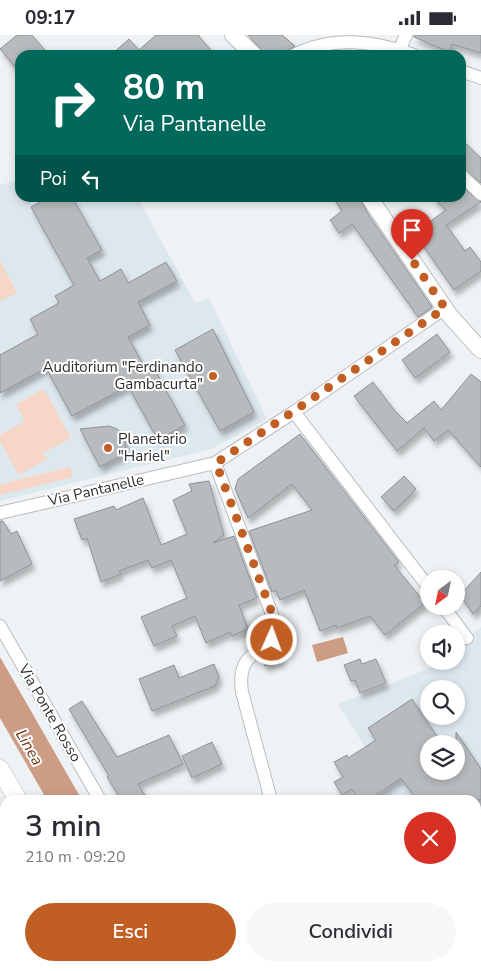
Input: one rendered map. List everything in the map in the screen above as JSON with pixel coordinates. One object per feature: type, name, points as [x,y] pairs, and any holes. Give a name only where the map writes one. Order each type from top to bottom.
[{"type":"main road","points":[[0,769],[15,795]]},
{"type":"street","points":[[233,35],[249,50]]},
{"type":"street","points":[[399,50],[406,35]]},
{"type":"street","points":[[308,50],[320,46],[349,42],[374,43],[391,50]]},
{"type":"street","points":[[466,73],[481,78]]},
{"type":"street","points":[[466,180],[481,193]]},
{"type":"street","points":[[372,202],[445,308],[481,350]]},
{"type":"street","name":"Via Pantanelle","points":[[0,513],[216,463],[445,308]]},
{"type":"street","points":[[294,411],[420,576]]},
{"type":"street","points":[[216,463],[276,625],[272,640],[246,660],[240,676],[242,692],[271,795]]},
{"type":"street","points":[[450,615],[468,638]]},
{"type":"street","name":"Via Ponte Rosso","points":[[0,626],[97,795]]},
{"type":"shaded area","points":[[15,180],[15,202],[140,202],[195,303],[209,298],[267,419],[211,449],[0,501],[0,185]]},
{"type":"shaded area","points":[[0,260],[17,293],[0,301]]},
{"type":"shaded area","points":[[44,389],[71,438],[43,453],[47,459],[19,475],[0,442],[0,435],[25,421],[16,404]]},
{"type":"shaded area","points":[[70,467],[73,477],[0,495],[0,484]]},
{"type":"shaded area","points":[[481,627],[481,795],[380,795],[390,787],[338,704],[425,670],[465,670],[465,640]]},
{"type":"water","points":[[343,637],[348,653],[317,662],[312,645]]},
{"type":"water","name":"Linea","points":[[0,657],[79,795],[44,795],[0,718]]},
{"type":"building","points":[[17,35],[32,35],[45,50],[15,50],[15,67],[0,49]]},
{"type":"building","points":[[156,35],[198,35],[211,50],[139,50]]},
{"type":"building","points":[[248,35],[282,35],[295,46],[288,50],[262,50]]},
{"type":"building","points":[[414,35],[481,35],[481,53],[452,44],[450,50],[444,50],[414,37]]},
{"type":"building","points":[[129,39],[139,50],[117,50]]},
{"type":"building","points":[[466,144],[481,158],[481,183],[466,171]]},
{"type":"building","points":[[466,190],[481,202],[446,225],[465,251],[470,247],[481,262],[481,271],[454,290],[414,233],[446,210],[437,202],[466,202]]},
{"type":"building","points":[[40,202],[75,202],[102,250],[87,258],[100,281],[121,269],[128,283],[166,262],[177,281],[138,302],[150,325],[128,337],[144,366],[151,363],[185,425],[158,440],[128,386],[72,416],[46,368],[0,393],[0,355],[38,334],[30,319],[59,303],[55,296],[74,285],[31,207]]},
{"type":"building","points":[[336,202],[362,202],[432,307],[418,317],[352,224],[339,233],[330,220],[342,211]]},
{"type":"building","name":"Auditorium \"Ferdinando Gambacurta\"","points":[[213,329],[254,412],[220,431],[175,350]]},
{"type":"building","points":[[437,334],[450,352],[415,378],[402,360]]},
{"type":"building","points":[[471,374],[481,382],[481,467],[448,430],[434,441],[424,428],[397,451],[354,396],[373,382],[395,411],[407,423],[434,401],[441,410]]},
{"type":"building","name":"Planetario \"Hariel\"","points":[[109,426],[117,429],[124,435],[126,446],[122,455],[100,467],[80,429]]},
{"type":"building","points":[[300,434],[399,562],[394,565],[420,597],[420,607],[385,635],[370,616],[337,628],[336,625],[320,631],[304,590],[280,600],[276,590],[272,592],[249,531],[312,510],[292,484],[248,518],[235,489],[238,479]]},
{"type":"building","points":[[404,476],[416,489],[394,511],[381,497]]},
{"type":"building","points":[[209,481],[224,535],[213,543],[234,536],[257,598],[239,605],[248,629],[232,636],[230,632],[206,643],[195,616],[172,626],[177,636],[154,646],[141,617],[187,598],[171,560],[152,568],[148,560],[119,571],[121,574],[101,582],[87,538],[82,540],[74,519],[114,506],[116,510],[143,498],[161,545],[187,534],[173,500],[192,491],[189,484]]},
{"type":"building","points":[[0,521],[3,521],[11,534],[17,531],[32,564],[0,581]]},
{"type":"building","points":[[481,572],[481,606],[473,614],[465,602],[465,590]]},
{"type":"building","points":[[277,648],[282,660],[265,666],[262,658]]},
{"type":"building","points":[[360,659],[362,664],[376,659],[386,683],[360,693],[355,680],[351,681],[344,665]]},
{"type":"building","points":[[214,664],[219,677],[215,686],[152,711],[139,679],[174,665],[179,678]]},
{"type":"building","points":[[412,699],[420,711],[420,725],[429,725],[436,735],[420,735],[420,780],[465,780],[465,745],[481,769],[481,795],[413,795],[401,778],[376,795],[356,795],[352,789],[342,795],[334,782],[343,777],[334,762],[347,755],[348,758],[376,740],[368,728]]},
{"type":"building","points":[[82,701],[117,757],[169,735],[183,764],[138,784],[145,795],[118,795],[107,777],[109,776],[69,709]]},
{"type":"building","points":[[212,742],[222,764],[192,778],[182,756]]},
{"type":"place","name":"Auditorium \"Ferdinando Gambacurta\"","points":[[213,376]]},
{"type":"place","name":"Planetario \"Hariel\"","points":[[108,448]]},
{"type":"route","points":[[272,640],[276,630],[275,621],[216,463],[445,308],[412,260]]}]
